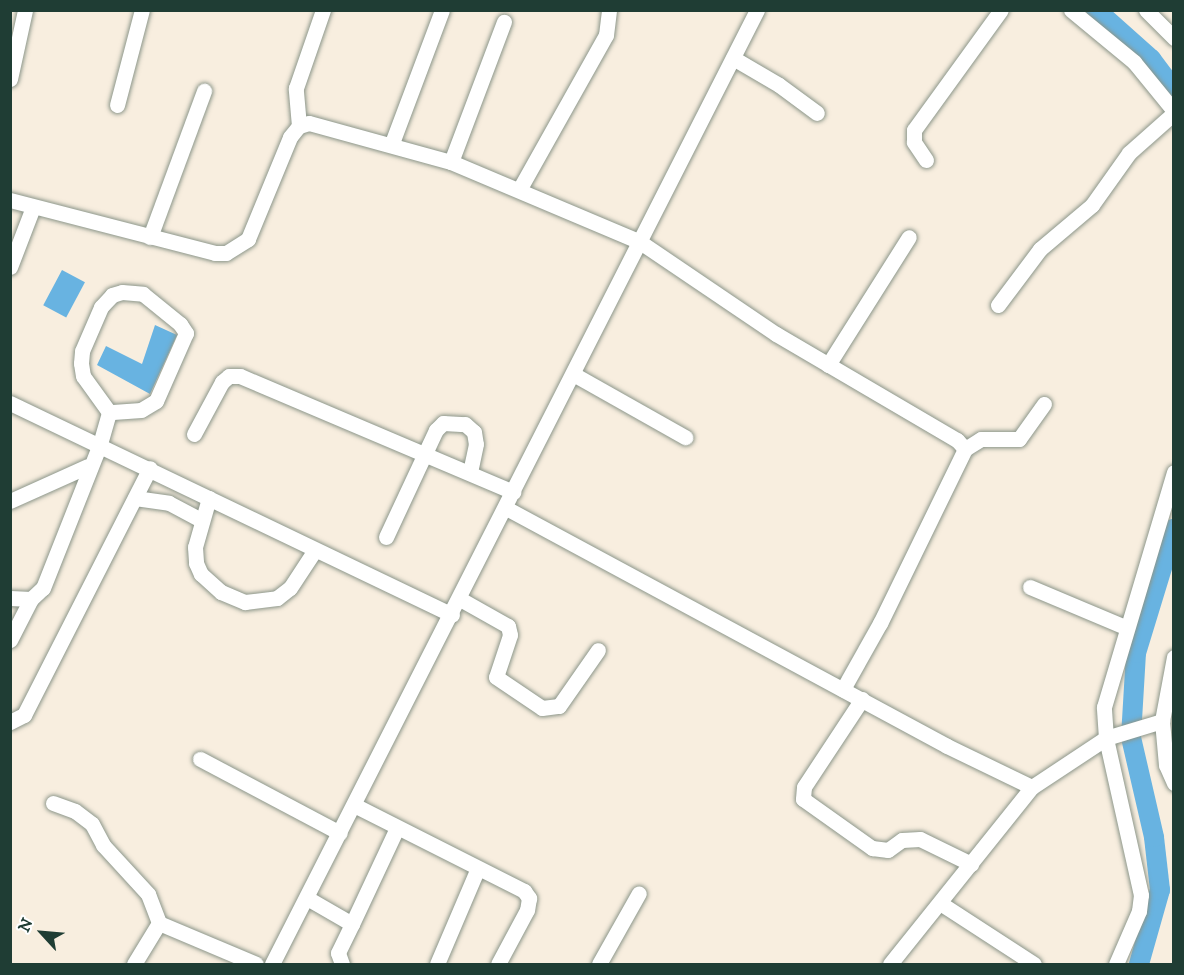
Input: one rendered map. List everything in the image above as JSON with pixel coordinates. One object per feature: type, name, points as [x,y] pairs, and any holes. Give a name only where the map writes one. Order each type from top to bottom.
[{"type":"street","points":[[10,79],[25,10]]},
{"type":"street","points":[[117,105],[142,10]]},
{"type":"street","points":[[299,126],[296,88],[323,10]]},
{"type":"street","points":[[392,144],[442,10]]},
{"type":"street","points":[[519,190],[606,35],[609,10]]},
{"type":"street","points":[[272,964],[452,615],[757,10]]},
{"type":"street","points":[[926,160],[914,142],[914,130],[1001,10]]},
{"type":"street","points":[[998,305],[1033,257],[1092,205],[1129,153],[1173,112],[1134,62],[1071,10]]},
{"type":"street","points":[[1146,10],[1173,38]]},
{"type":"street","points":[[451,162],[504,22]]},
{"type":"street","points":[[733,58],[774,81],[817,113]]},
{"type":"street","points":[[150,237],[204,91]]},
{"type":"street","points":[[10,200],[215,253],[236,249],[248,239],[290,137],[299,126],[309,123],[392,144],[451,162],[640,242],[828,365],[957,440],[965,449]]},
{"type":"street","points":[[10,267],[33,207]]},
{"type":"street","points":[[828,365],[909,237]]},
{"type":"street","points":[[122,292],[143,294],[180,324],[186,333],[156,401],[141,410],[110,412],[83,376],[82,351],[101,307],[112,295],[122,292]]},
{"type":"street","points":[[573,374],[685,437]]},
{"type":"street","points":[[194,434],[222,382],[230,376],[240,376],[426,453],[513,492]]},
{"type":"street","points":[[10,403],[100,444],[452,615]]},
{"type":"street","points":[[843,689],[880,623],[965,449],[981,439],[1019,439],[1044,404]]},
{"type":"street","points":[[10,640],[31,599],[43,588],[79,505],[88,466],[100,444],[110,412]]},
{"type":"street","points":[[386,537],[443,423],[465,424],[474,432],[481,477]]},
{"type":"street","points":[[10,501],[88,466]]},
{"type":"street","points":[[10,722],[24,715],[150,468]]},
{"type":"street","points":[[1116,964],[1139,911],[1141,895],[1104,707],[1125,627],[1173,472]]},
{"type":"street","points":[[135,498],[169,503],[201,520]]},
{"type":"street","points":[[209,498],[195,547],[201,574],[221,592],[246,602],[277,598],[290,588],[315,550]]},
{"type":"street","points":[[506,508],[843,689],[1032,787]]},
{"type":"street","points":[[1030,587],[1125,627]]},
{"type":"street","points":[[10,598],[31,599]]},
{"type":"street","points":[[460,599],[508,626],[510,635],[496,677],[542,708],[559,706],[598,650]]},
{"type":"street","points":[[1173,657],[1158,722],[1166,765],[1173,783]]},
{"type":"street","points":[[862,699],[804,788],[803,799],[872,848],[888,850],[902,840],[920,838],[971,864]]},
{"type":"street","points":[[898,962],[940,903],[1032,787],[1109,737],[1158,722]]},
{"type":"street","points":[[200,759],[339,833]]},
{"type":"street","points":[[53,802],[75,811],[92,824],[104,845],[148,894],[159,923],[250,962]]},
{"type":"street","points":[[354,805],[478,868],[529,898],[527,910],[498,964]]},
{"type":"street","points":[[342,964],[338,953],[397,828]]},
{"type":"street","points":[[437,964],[478,868]]},
{"type":"street","points":[[599,964],[639,893]]},
{"type":"street","points":[[307,898],[352,924]]},
{"type":"street","points":[[940,903],[1034,964]]},
{"type":"street","points":[[134,964],[159,923]]},
{"type":"water","points":[[62,270],[85,282],[66,318],[43,305]]},
{"type":"water","points":[[155,325],[177,335],[150,394],[97,365],[106,346],[142,364]]},
{"type":"waterway","points":[[1096,10],[1151,59],[1174,90]]},
{"type":"waterway","points":[[1139,964],[1160,890],[1154,837],[1131,737],[1136,653],[1174,529]]}]
